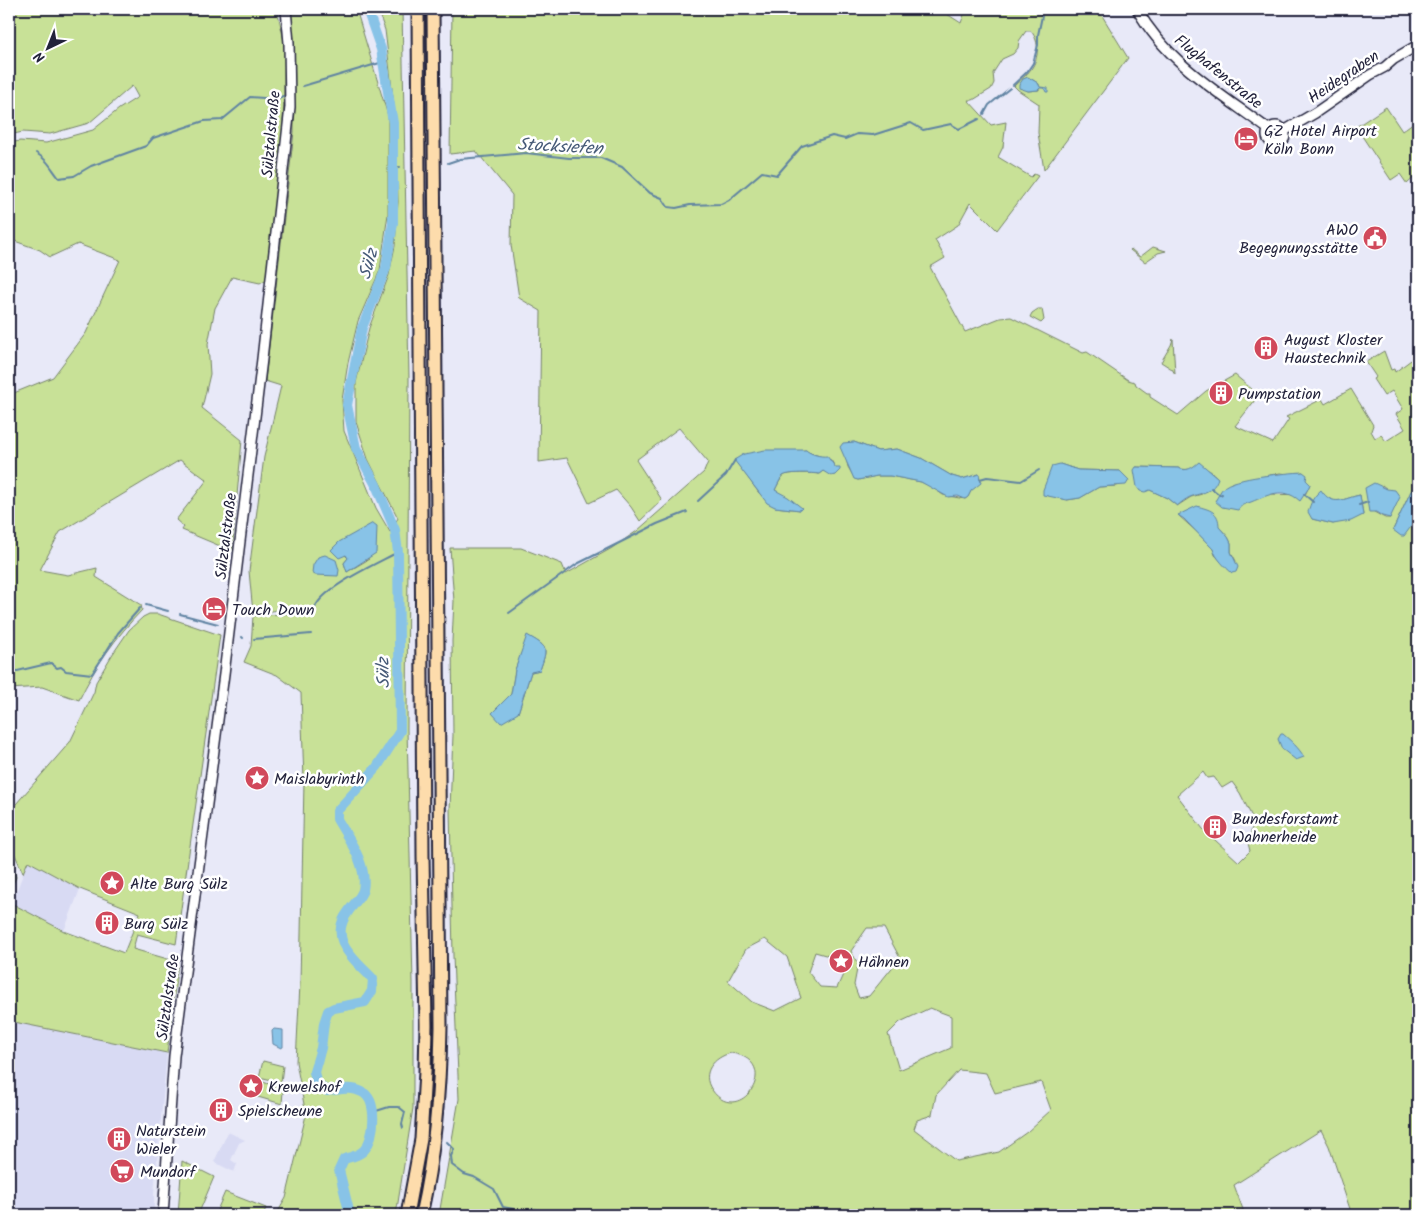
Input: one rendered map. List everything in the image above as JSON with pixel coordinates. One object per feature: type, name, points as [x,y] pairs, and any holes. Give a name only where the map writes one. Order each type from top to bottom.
[{"type":"highway","points":[[406,1215],[420,1138],[426,1044],[423,856],[418,9]]},
{"type":"highway","points":[[421,1215],[434,1142],[440,1073],[441,1026],[433,9]]},
{"type":"main road","name":"Sülztalstraße","points":[[163,1215],[174,1056],[224,674],[290,108],[289,43],[286,9]]},
{"type":"main road","name":"Flughafenstraße","points":[[1137,9],[1150,30],[1174,58],[1268,129]]},
{"type":"main road","name":"Heidegraben","points":[[1284,131],[1316,113],[1370,75],[1418,45]]},
{"type":"main road","points":[[1275,126],[1282,128],[1284,131],[1285,134],[1282,141],[1274,144],[1267,138],[1268,129],[1275,126]]},
{"type":"shaded area","points":[[28,861],[80,889],[64,931],[12,903]]},
{"type":"shaded area","points":[[9,1021],[167,1053],[154,1193],[154,1215],[9,1215]]},
{"type":"shaded area","points":[[228,1132],[245,1140],[239,1143],[231,1160],[237,1164],[234,1172],[214,1162]]},
{"type":"green space","points":[[9,9],[277,9],[285,45],[283,131],[267,279],[260,283],[232,277],[215,308],[208,344],[210,374],[202,408],[242,440],[232,551],[182,530],[184,527],[176,520],[207,480],[180,460],[60,532],[40,570],[68,575],[97,568],[96,577],[141,605],[142,610],[107,652],[79,700],[42,687],[9,689],[9,395],[53,377],[86,333],[120,260],[78,244],[50,257],[40,250],[9,239],[9,143],[20,141],[46,143],[93,130],[119,109],[138,97],[132,86],[89,123],[50,134],[23,132],[9,135]]},
{"type":"green space","points":[[290,9],[356,9],[388,116],[388,214],[380,270],[358,321],[342,400],[344,431],[376,508],[390,532],[398,518],[368,459],[356,422],[356,383],[369,328],[389,275],[395,246],[398,202],[396,122],[385,30],[377,9],[402,9],[409,379],[407,729],[413,983],[413,1108],[396,1215],[276,1215],[286,1198],[306,1115],[296,1062],[300,984],[304,781],[301,693],[277,675],[244,662],[251,646],[253,616],[298,613],[298,608],[253,613],[249,571],[264,457],[281,386],[265,381],[294,132],[294,40]],"holes":[[[345,555],[369,559],[347,572],[344,563],[348,558]]]},
{"type":"green space","points":[[452,9],[939,9],[961,23],[966,9],[1098,9],[1128,58],[1044,170],[1038,133],[1039,104],[1014,86],[1029,71],[1036,60],[1037,45],[1031,31],[1026,31],[1013,54],[1002,59],[993,73],[994,83],[991,89],[973,100],[968,100],[991,125],[1006,122],[1003,147],[998,157],[1031,177],[1034,174],[1038,176],[997,230],[970,203],[958,225],[935,240],[945,258],[930,267],[965,332],[1000,318],[1011,317],[1083,353],[1087,352],[1128,380],[1135,382],[1136,385],[1150,393],[1150,397],[1178,415],[1206,391],[1235,375],[1259,395],[1235,426],[1273,443],[1289,419],[1286,417],[1322,399],[1325,404],[1351,389],[1373,425],[1371,431],[1375,438],[1381,435],[1386,441],[1405,429],[1396,414],[1403,409],[1392,391],[1384,396],[1373,379],[1376,377],[1366,362],[1384,351],[1391,370],[1394,369],[1395,372],[1415,357],[1418,351],[1418,483],[1411,491],[1393,530],[1409,528],[1413,524],[1418,523],[1418,1215],[1352,1215],[1329,1146],[1321,1130],[1234,1185],[1245,1215],[439,1215],[459,1099],[453,956],[450,809],[453,735],[452,641],[454,601],[450,548],[521,548],[562,564],[566,574],[612,548],[637,531],[704,472],[708,462],[679,428],[636,460],[662,500],[640,521],[616,490],[589,503],[567,458],[539,462],[541,311],[519,298],[511,245],[512,195],[476,151],[450,154]],"holes":[[[1027,77],[1039,84],[1039,90],[1028,91],[1019,85]],[[854,442],[878,451],[897,449],[921,458],[952,476],[962,479],[979,474],[968,497],[965,499],[943,495],[921,482],[890,476],[855,479],[848,467],[843,444]],[[806,450],[831,460],[838,472],[835,475],[823,471],[819,474],[795,473],[783,476],[775,490],[800,510],[775,507],[759,493],[735,460]],[[1060,464],[1078,470],[1120,471],[1128,480],[1117,486],[1099,487],[1080,498],[1067,500]],[[1136,467],[1204,469],[1211,471],[1218,478],[1202,494],[1191,497],[1177,506],[1167,498],[1150,490]],[[1303,472],[1310,484],[1305,495],[1269,494],[1242,504],[1215,501],[1231,483],[1280,473]],[[1382,485],[1387,489],[1390,518],[1385,518],[1374,512]],[[1321,491],[1325,496],[1334,501],[1360,495],[1363,515],[1333,524],[1312,519]],[[1178,515],[1219,527],[1231,543],[1231,552],[1236,561],[1232,573],[1215,555],[1213,549]],[[528,636],[543,646],[545,652],[540,670],[531,672],[518,713],[492,713],[511,694],[515,670]],[[1203,772],[1207,778],[1214,777],[1222,788],[1232,782],[1240,793],[1254,821],[1248,843],[1250,851],[1239,862],[1203,829],[1177,795]],[[867,928],[884,928],[900,958],[869,996],[859,998],[854,985],[858,964],[851,951]],[[765,939],[787,957],[801,998],[775,1011],[752,1002],[728,981],[746,949]],[[815,952],[836,958],[845,970],[837,988],[820,987],[808,972]],[[930,1008],[951,1016],[951,1048],[899,1070],[888,1034],[900,1022]],[[731,1053],[747,1058],[755,1068],[756,1079],[752,1089],[744,1098],[734,1102],[723,1100],[712,1090],[709,1084],[708,1072],[714,1062]],[[959,1070],[986,1073],[995,1093],[1041,1082],[1051,1110],[1027,1132],[999,1152],[956,1161],[914,1129],[917,1120],[932,1115],[936,1095]]]},
{"type":"green space","points":[[1386,107],[1402,131],[1418,119],[1418,174],[1407,184],[1400,174],[1391,180],[1356,127]]},
{"type":"green space","points":[[1153,247],[1166,251],[1158,253],[1145,262],[1130,250],[1140,257]]},
{"type":"green space","points":[[1038,309],[1042,309],[1044,320],[1041,323],[1030,317]]},
{"type":"green space","points":[[1173,339],[1175,374],[1172,369],[1161,362]]},
{"type":"green space","points":[[149,614],[158,614],[220,635],[176,944],[137,934],[133,949],[178,962],[167,1053],[9,1021],[9,902],[64,931],[124,953],[140,913],[80,889],[28,861],[23,873],[9,841],[9,812],[70,742],[94,692],[96,682],[112,655],[129,630]]},
{"type":"green space","points":[[9,860],[16,877],[9,893]]},
{"type":"green space","points":[[263,1061],[283,1066],[281,1082],[259,1077]]},
{"type":"green space","points":[[253,1079],[282,1088],[282,1104],[251,1095]]},
{"type":"green space","points":[[182,1161],[214,1177],[198,1215],[178,1215]]},
{"type":"green space","points":[[225,1192],[266,1208],[263,1215],[215,1215]]},
{"type":"water","points":[[1028,77],[1038,83],[1040,87],[1048,88],[1048,92],[1044,88],[1028,91],[1019,88],[1023,79]]},
{"type":"water","points":[[854,442],[878,451],[897,449],[921,458],[952,476],[962,479],[979,474],[981,483],[965,499],[958,496],[948,497],[921,482],[890,476],[854,479],[840,447],[843,443]]},
{"type":"water","points":[[765,450],[806,450],[816,455],[827,456],[836,468],[840,468],[840,470],[831,476],[823,471],[819,474],[795,473],[783,476],[775,490],[802,508],[800,510],[775,507],[767,503],[734,460],[744,454]]},
{"type":"water","points":[[1199,462],[1218,478],[1216,483],[1210,489],[1188,498],[1177,506],[1167,498],[1150,490],[1140,491],[1137,487],[1134,470],[1136,467],[1187,469],[1192,468]]},
{"type":"water","points":[[1060,464],[1078,470],[1120,471],[1129,480],[1126,485],[1099,487],[1080,498],[1067,500],[1043,495],[1052,466]]},
{"type":"water","points":[[1303,472],[1307,475],[1306,480],[1310,484],[1300,501],[1288,494],[1276,493],[1244,504],[1238,510],[1222,507],[1215,501],[1223,488],[1238,481],[1261,476]]},
{"type":"water","points":[[1374,483],[1387,489],[1395,490],[1400,497],[1390,518],[1376,512],[1369,512],[1365,488]]},
{"type":"water","points":[[1418,483],[1418,523],[1413,524],[1404,536],[1401,536],[1393,530],[1411,491]]},
{"type":"water","points":[[1321,490],[1325,496],[1334,500],[1360,495],[1363,515],[1351,521],[1333,524],[1312,519],[1308,512],[1309,508],[1314,497]]},
{"type":"water","points":[[1197,506],[1210,510],[1215,514],[1219,527],[1231,543],[1231,552],[1238,567],[1236,572],[1232,573],[1226,568],[1218,559],[1213,549],[1178,515]]},
{"type":"water","points":[[373,523],[377,526],[376,553],[347,572],[344,563],[348,558],[346,555],[339,558],[331,550],[339,542]]},
{"type":"water","points":[[325,555],[336,560],[339,570],[338,576],[315,575],[312,573],[313,565],[318,557]]},
{"type":"water","points":[[527,635],[539,642],[544,648],[543,662],[540,670],[531,672],[518,713],[501,723],[492,713],[511,694],[515,670]]},
{"type":"water","points":[[1281,734],[1295,745],[1304,757],[1296,760],[1282,749],[1278,739]]},
{"type":"water","points":[[274,1029],[283,1030],[283,1047],[281,1048],[273,1044],[272,1031]]},
{"type":"waterway","name":"Sülz","points":[[350,1215],[339,1170],[344,1159],[356,1156],[365,1149],[373,1128],[373,1110],[367,1096],[362,1092],[349,1089],[327,1091],[317,1084],[314,1072],[328,1011],[365,1002],[372,991],[373,979],[352,957],[342,940],[342,922],[362,893],[364,881],[360,862],[337,819],[337,811],[377,767],[400,731],[398,552],[395,530],[376,485],[356,448],[347,405],[362,328],[386,268],[393,223],[393,123],[381,49],[367,9]]},
{"type":"waterway","name":"Stocksiefen","points":[[1013,85],[1027,72],[1033,63],[1038,45],[1042,16],[1038,9]]},
{"type":"waterway","points":[[303,86],[383,62]]},
{"type":"waterway","name":"Stocksiefen","points":[[984,114],[989,105],[1010,88]]},
{"type":"waterway","points":[[36,153],[46,161],[59,178],[74,176],[91,166],[146,146],[153,138],[204,121],[222,120],[250,97],[277,99],[283,96]]},
{"type":"waterway","name":"Stocksiefen","points":[[448,163],[460,159],[526,153],[569,158],[601,158],[622,167],[650,193],[662,198],[668,207],[676,208],[690,205],[721,204],[729,200],[762,172],[777,175],[802,146],[832,136],[845,139],[857,134],[873,135],[911,123],[923,130],[951,124],[959,129],[979,119]]},
{"type":"waterway","name":"Stocksiefen","points":[[393,168],[400,167]]},
{"type":"waterway","points":[[698,501],[726,475],[735,460]]},
{"type":"waterway","points":[[980,479],[987,477],[1021,481],[1039,470]]},
{"type":"waterway","points":[[1211,488],[1220,495],[1222,494]]},
{"type":"waterway","points":[[1304,494],[1313,502]]},
{"type":"waterway","points":[[1359,505],[1368,502]]},
{"type":"waterway","points":[[509,613],[577,564],[657,524],[687,512]]},
{"type":"waterway","points":[[315,608],[320,600],[339,584],[398,552]]},
{"type":"waterway","points":[[146,605],[168,611]]},
{"type":"waterway","points":[[9,673],[51,663],[57,668],[61,667],[66,671],[92,674],[118,633],[140,608]]},
{"type":"waterway","points":[[180,614],[218,624]]},
{"type":"waterway","points":[[254,639],[311,634]]},
{"type":"waterway","points":[[373,1112],[389,1107],[399,1107],[405,1112],[403,1128]]},
{"type":"waterway","points":[[447,1142],[454,1149],[451,1156],[452,1165],[464,1174],[474,1177],[494,1189],[503,1207],[513,1209],[521,1215]]},
{"type":"waterway","points":[[521,1215],[536,1209],[552,1215]]},
{"type":"place","name":"GZ Hotel Airport Köln Bonn","points":[[1246,139]]},
{"type":"place","name":"AWO Begegnungsstätte","points":[[1375,238]]},
{"type":"place","name":"August Kloster Haustechnik","points":[[1266,348]]},
{"type":"place","name":"Pumpstation","points":[[1221,393]]},
{"type":"place","name":"Touch Down","points":[[214,609]]},
{"type":"place","name":"Maislabyrinth","points":[[257,778]]},
{"type":"place","name":"Bundesforstamt Wahnerheide","points":[[1215,827]]},
{"type":"place","name":"Alte Burg Sülz","points":[[112,883]]},
{"type":"place","name":"Burg Sülz","points":[[107,923]]},
{"type":"place","name":"Hähnen","points":[[841,961]]},
{"type":"place","name":"Krewelshof","points":[[251,1086]]},
{"type":"place","name":"Spielscheune","points":[[221,1110]]},
{"type":"place","name":"Naturstein Wieler","points":[[119,1139]]},
{"type":"place","name":"Mundorf","points":[[122,1171]]}]
